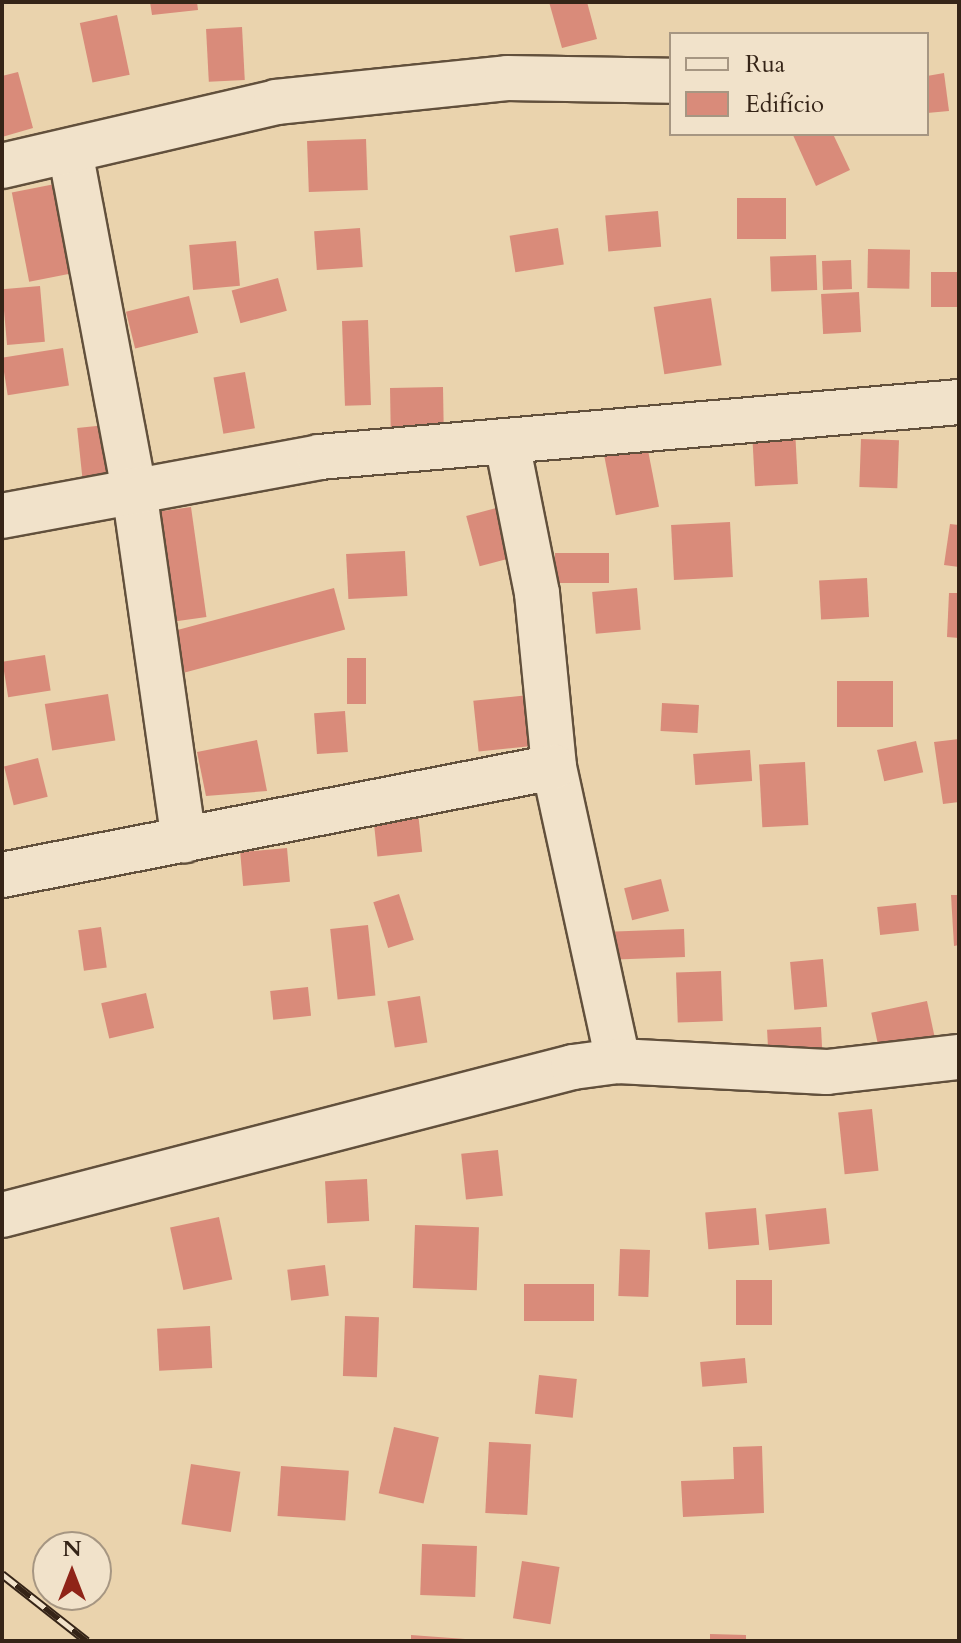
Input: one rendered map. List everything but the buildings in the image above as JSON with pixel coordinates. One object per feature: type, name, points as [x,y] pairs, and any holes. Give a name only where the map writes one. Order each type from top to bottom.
[{"type":"street","points":[[2,166],[276,102],[507,78],[669,81]]},
{"type":"street","points":[[70,151],[134,490],[184,840]]},
{"type":"street","points":[[2,516],[319,457],[959,402]]},
{"type":"street","points":[[507,443],[537,593],[554,767],[618,1061]]},
{"type":"street","points":[[2,875],[554,767]]},
{"type":"street","points":[[2,1215],[573,1067],[618,1061],[827,1072],[959,1057]]},
{"type":"railway","points":[[2,1574],[87,1641]]}]
